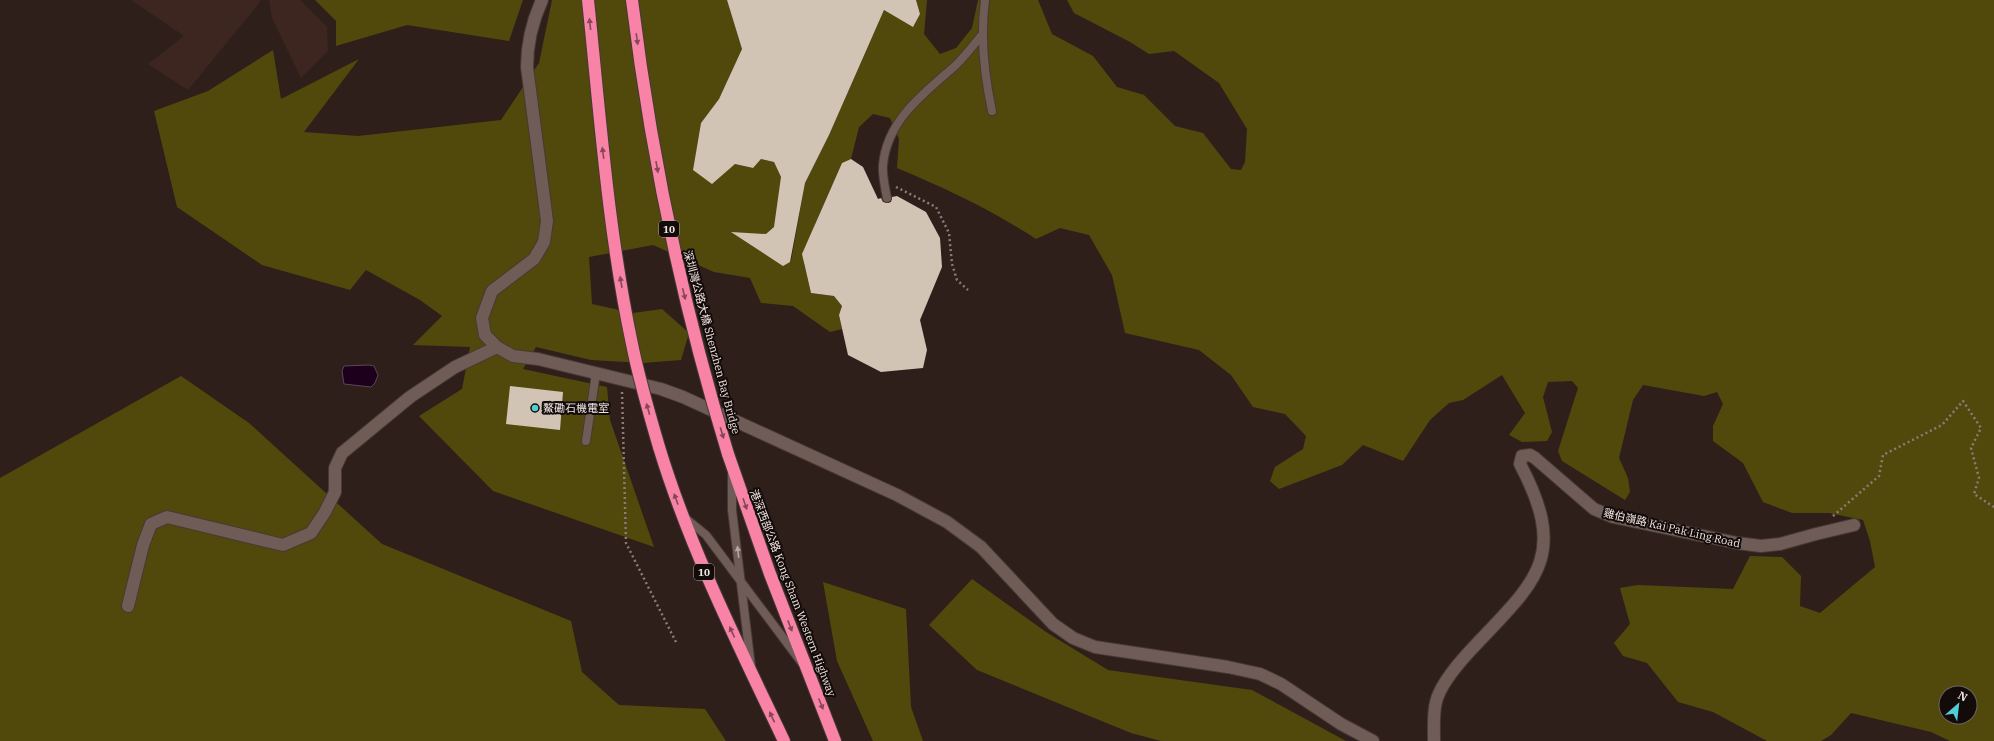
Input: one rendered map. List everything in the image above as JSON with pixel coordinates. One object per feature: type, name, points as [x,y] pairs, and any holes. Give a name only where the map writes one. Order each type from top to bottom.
[{"type":"highway","name":"10","points":[[588,0],[602,141],[615,249],[632,345],[659,447],[682,515],[712,590],[784,741]]},
{"type":"highway","name":"深圳灣公路大橋 Shenzhen Bay Bridge","points":[[632,0],[651,136],[670,235],[692,330],[730,459]]},
{"type":"highway","name":"港深西部公路 Kong Sham Western Highway","points":[[730,459],[756,537],[835,741]]},
{"type":"street","points":[[542,0],[536,12],[527,45],[527,67],[547,222],[544,242],[534,259],[492,292],[482,318],[485,335],[497,347],[513,356],[538,359],[622,379],[683,397],[897,495],[947,522],[981,547],[1052,624],[1073,638],[1095,647],[1228,666],[1260,674],[1281,684],[1341,724],[1373,741]]},
{"type":"street","points":[[128,606],[150,524],[167,517],[283,545],[311,533],[335,492],[335,468],[342,453],[410,397],[455,367],[497,347]]},
{"type":"street","name":"雞伯嶺路 Kai Pak Ling Road","points":[[1434,741],[1436,701],[1453,669],[1529,586],[1541,562],[1544,545],[1543,527],[1533,490],[1520,464],[1522,456],[1530,455],[1535,458],[1594,509],[1613,517],[1756,546],[1780,544],[1816,534],[1854,526]]},
{"type":"lane","points":[[985,0],[981,36],[985,79],[992,111]]},
{"type":"lane","points":[[887,198],[883,165],[888,140],[904,114],[923,92],[956,64],[981,36]]},
{"type":"lane","points":[[586,441],[596,373]]},
{"type":"lane","points":[[730,459],[732,510],[752,674]]},
{"type":"lane","points":[[682,515],[706,535],[806,668]]},
{"type":"path","points":[[884,182],[936,207],[949,233],[952,264],[957,280],[968,290]]},
{"type":"path","points":[[622,379],[626,543],[678,644]]},
{"type":"path","points":[[1816,534],[1821,526],[1879,476],[1883,455],[1942,425],[1963,401],[1981,428],[1971,448],[1979,478],[1974,494],[1994,507]]},
{"type":"shaded area","points":[[131,0],[260,0],[260,2],[188,90],[148,64],[184,36]]},
{"type":"shaded area","points":[[269,0],[300,0],[327,27],[328,51],[301,78],[272,18]]},
{"type":"shaded area","points":[[315,0],[523,0],[509,41],[407,25],[336,46],[336,21]]},
{"type":"shaded area","points":[[552,0],[727,0],[742,49],[719,99],[701,123],[693,170],[712,183],[735,164],[752,168],[761,159],[774,162],[781,177],[783,265],[791,261],[805,183],[829,135],[884,10],[913,26],[920,14],[916,0],[927,0],[924,34],[940,54],[956,48],[972,28],[978,0],[1038,0],[1052,34],[1093,56],[1117,87],[1144,95],[1175,126],[1203,133],[1231,169],[1241,170],[1245,162],[1247,129],[1219,83],[1174,51],[1149,54],[1130,42],[1074,13],[1067,0],[1994,0],[1994,741],[1950,741],[1931,732],[1851,713],[1831,735],[1821,741],[1767,741],[1713,712],[1678,702],[1647,663],[1623,656],[1614,643],[1630,624],[1620,588],[1638,585],[1733,589],[1750,556],[1782,557],[1801,576],[1800,606],[1820,613],[1875,567],[1870,541],[1863,520],[1829,513],[1792,513],[1763,502],[1743,463],[1713,441],[1713,426],[1723,404],[1717,392],[1704,396],[1643,385],[1633,400],[1619,458],[1628,478],[1630,492],[1625,500],[1562,461],[1558,451],[1578,388],[1572,381],[1548,382],[1543,397],[1552,432],[1547,441],[1522,442],[1509,435],[1525,413],[1502,375],[1463,400],[1449,403],[1430,420],[1403,461],[1363,445],[1342,465],[1279,489],[1270,481],[1275,467],[1303,449],[1306,436],[1285,414],[1253,407],[1231,375],[1199,350],[1125,333],[1112,275],[1089,235],[1060,228],[1036,239],[1002,218],[968,200],[897,168],[899,139],[890,118],[873,114],[859,127],[851,159],[842,163],[815,224],[804,264],[811,293],[834,296],[842,306],[839,315],[842,329],[830,332],[793,306],[761,303],[750,278],[714,272],[653,245],[589,257],[592,304],[633,313],[662,309],[689,333],[681,360],[643,363],[591,360],[536,347],[523,369],[607,387],[610,420],[654,547],[493,491],[419,416],[462,389],[470,347],[413,345],[442,316],[420,300],[366,270],[350,290],[262,265],[177,207],[154,111],[208,91],[273,50],[281,99],[359,59],[304,132],[358,136],[501,120],[539,63]]},
{"type":"shaded area","points":[[344,366],[374,366],[378,375],[375,383],[371,387],[344,384],[342,371]]},
{"type":"shaded area","points":[[181,376],[249,423],[382,544],[571,621],[582,672],[619,705],[705,709],[726,741],[0,741],[0,478]]},
{"type":"shaded area","points":[[972,579],[1046,632],[1108,670],[1252,690],[1346,741],[1161,741],[1131,733],[977,670],[929,625]]},
{"type":"shaded area","points":[[823,582],[906,609],[911,707],[923,741],[873,741],[837,661]]},
{"type":"building","points":[[727,0],[916,0],[920,14],[913,27],[884,10],[829,135],[805,183],[790,262],[783,266],[731,232],[766,234],[774,227],[781,177],[774,162],[761,159],[753,168],[735,164],[712,184],[693,170],[701,123],[719,99],[742,49]]},
{"type":"building","points":[[851,159],[863,167],[878,199],[881,198],[883,202],[888,203],[891,202],[892,197],[897,196],[926,212],[940,238],[942,267],[920,320],[927,350],[923,368],[881,372],[848,355],[839,315],[842,306],[834,296],[811,293],[802,254],[842,163]]},
{"type":"building","name":"鰲磡石機電室","points":[[510,386],[563,392],[560,430],[506,424]]},
{"type":"place","name":"鰲磡石機電室","points":[[535,408]]}]
